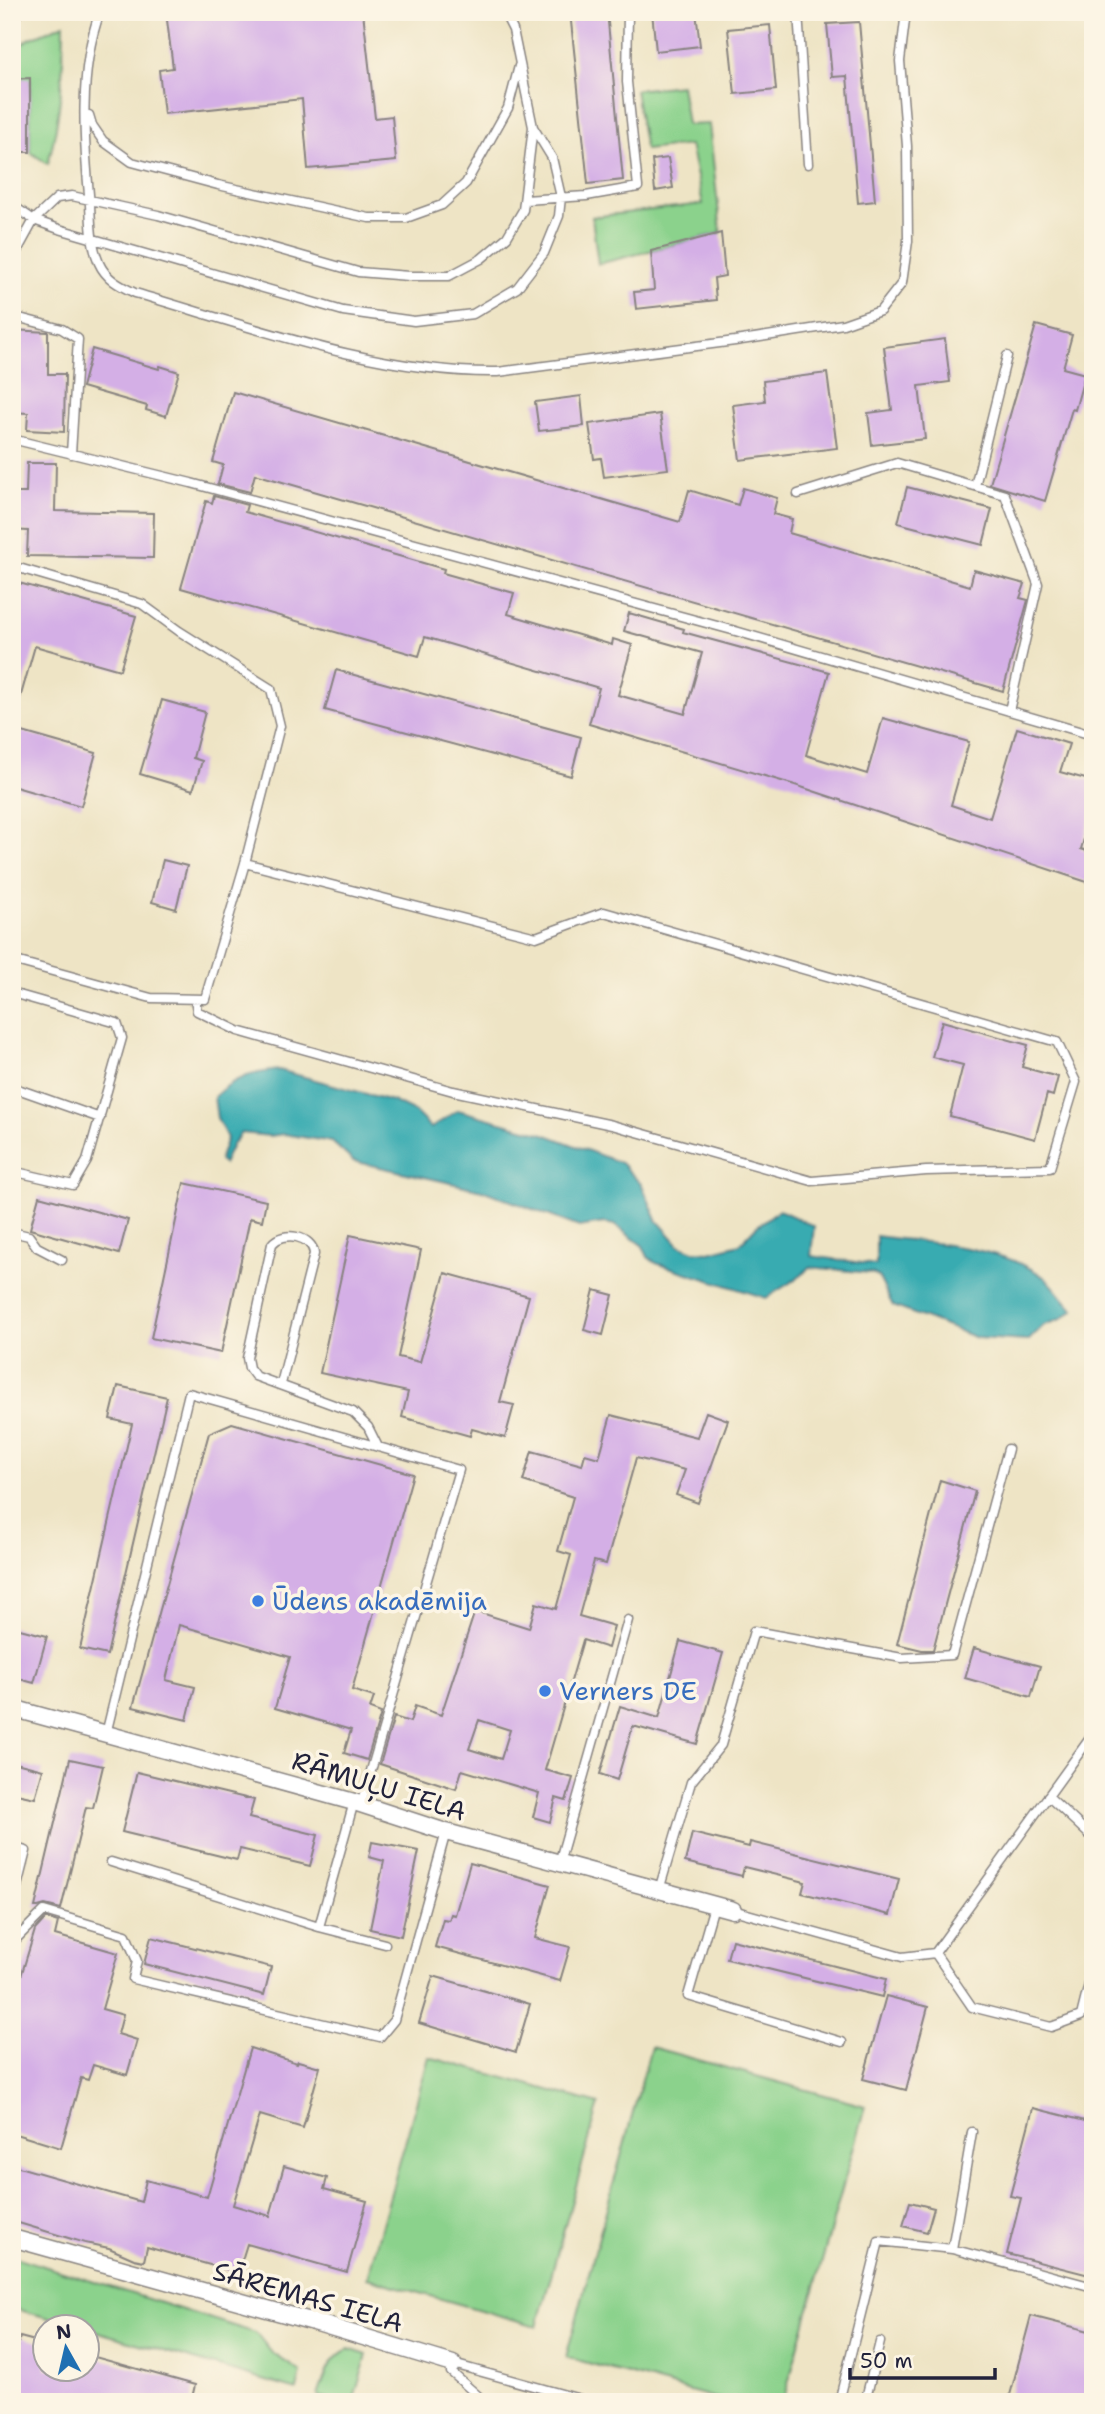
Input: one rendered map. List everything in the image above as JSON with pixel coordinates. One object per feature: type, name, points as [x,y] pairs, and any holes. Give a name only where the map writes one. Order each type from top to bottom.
[{"type":"street","name":"RĀMUĻU IELA","points":[[12,1708],[357,1804],[559,1864],[733,1910]]},
{"type":"street","name":"SĀREMAS IELA","points":[[12,2238],[314,2322],[453,2364]]},
{"type":"lane","points":[[100,12],[93,31],[86,76],[89,198],[92,237],[99,264],[111,281],[135,293],[354,354],[459,373],[498,372],[735,341],[843,324],[880,311],[902,283],[908,242],[907,146],[900,61],[906,12]]},
{"type":"lane","points":[[12,255],[17,251],[34,220],[57,198],[72,196],[159,215],[358,272],[449,276],[481,259],[507,237],[523,210],[533,127],[513,30],[504,12]]},
{"type":"lane","points":[[525,200],[586,196],[638,187],[627,82],[628,12]]},
{"type":"lane","points":[[798,12],[808,164]]},
{"type":"lane","points":[[12,22],[16,13]]},
{"type":"lane","points":[[86,106],[92,125],[103,141],[132,162],[218,185],[369,218],[406,218],[442,205],[466,183],[509,108],[520,63]]},
{"type":"lane","points":[[12,205],[34,220],[343,311],[414,321],[473,313],[517,288],[544,253],[559,216],[561,197],[552,158],[533,127]]},
{"type":"lane","points":[[12,316],[62,328],[78,339],[71,454]]},
{"type":"lane","points":[[975,486],[1007,356]]},
{"type":"lane","points":[[12,439],[205,487],[719,627],[1092,736]]},
{"type":"lane","points":[[797,494],[897,463],[1005,495],[1038,584],[1009,711]]},
{"type":"lane","points":[[12,566],[142,604],[179,631],[271,689],[280,726],[246,863],[205,999],[151,998],[12,960]]},
{"type":"lane","points":[[195,999],[197,1011],[238,1031],[453,1091],[612,1125],[812,1181],[926,1171],[1050,1168],[1076,1082],[1057,1042],[604,912],[536,937],[246,863]]},
{"type":"lane","points":[[12,993],[117,1023],[122,1038],[87,1161],[73,1185],[12,1171]]},
{"type":"lane","points":[[12,1087],[100,1118]]},
{"type":"lane","points":[[12,1232],[29,1236],[37,1247],[62,1260]]},
{"type":"lane","points":[[281,1384],[314,1254],[308,1241],[284,1235],[276,1238],[272,1244],[247,1358],[249,1368],[255,1376],[353,1412],[368,1427],[378,1447]]},
{"type":"lane","points":[[106,1734],[189,1393],[459,1470],[319,1927]]},
{"type":"lane","points":[[659,1891],[691,1782],[721,1745],[754,1631],[902,1658],[952,1655],[1008,1449]]},
{"type":"lane","points":[[559,1864],[628,1620]]},
{"type":"lane","points":[[733,1910],[902,1957],[935,1953],[1093,1734]]},
{"type":"lane","points":[[1048,1796],[1093,1838]]},
{"type":"lane","points":[[12,1943],[44,1911],[126,1935],[137,1961],[133,1979],[380,2037],[394,2020],[446,1832]]},
{"type":"lane","points":[[12,1847],[26,1851],[12,1906]]},
{"type":"lane","points":[[111,1862],[319,1927],[385,1944]]},
{"type":"lane","points":[[714,1906],[688,1996],[842,2042]]},
{"type":"lane","points":[[935,1953],[972,2007],[1051,2027],[1081,2016],[1093,1968]]},
{"type":"lane","points":[[952,2249],[972,2132]]},
{"type":"lane","points":[[839,2402],[879,2241],[952,2249],[1093,2287]]},
{"type":"lane","points":[[865,2402],[880,2342]]},
{"type":"lane","points":[[453,2364],[451,2372],[485,2402]]},
{"type":"lane","name":"SĀREMAS IELA","points":[[453,2364],[591,2402]]},
{"type":"green space","points":[[64,24],[60,95],[48,164],[30,152],[30,79],[12,79],[12,51],[29,39]]},
{"type":"green space","points":[[681,85],[687,125],[709,124],[721,233],[598,264],[592,217],[703,204],[690,145],[645,150],[635,90]]},
{"type":"green space","points":[[651,2047],[865,2106],[783,2402],[730,2402],[566,2357]]},
{"type":"green space","points":[[429,2057],[599,2104],[537,2326],[367,2278]]},
{"type":"green space","points":[[12,2256],[256,2333],[272,2353],[301,2372],[297,2390],[102,2333],[102,2312],[32,2313],[12,2308]]},
{"type":"green space","points":[[349,2349],[367,2355],[353,2402],[340,2402],[318,2396],[332,2362]]},
{"type":"water","points":[[279,1070],[392,1101],[415,1112],[431,1128],[458,1110],[544,1134],[621,1163],[642,1185],[657,1220],[679,1245],[694,1251],[709,1252],[740,1244],[756,1227],[779,1210],[814,1226],[811,1256],[876,1265],[876,1236],[987,1252],[1028,1267],[1045,1278],[1074,1310],[1061,1319],[1044,1325],[1028,1341],[977,1338],[893,1306],[878,1276],[871,1273],[809,1267],[802,1275],[766,1298],[656,1263],[648,1257],[643,1246],[615,1225],[604,1223],[579,1227],[482,1190],[353,1161],[332,1142],[284,1134],[270,1136],[241,1133],[223,1164],[219,1161],[227,1138],[217,1118],[214,1097],[244,1077]]},
{"type":"building","points":[[166,12],[363,12],[375,118],[392,116],[396,161],[308,169],[302,99],[164,114],[159,70],[173,68]]},
{"type":"building","points":[[570,12],[607,12],[623,180],[588,184]]},
{"type":"building","points":[[652,12],[696,12],[700,46],[656,51]]},
{"type":"building","points":[[859,22],[875,201],[858,203],[847,76],[832,77],[827,24]]},
{"type":"building","points":[[770,25],[776,90],[735,94],[728,29]]},
{"type":"building","points":[[30,78],[30,152],[12,152],[12,79]]},
{"type":"building","points":[[668,158],[673,188],[655,191],[652,160]]},
{"type":"building","points":[[721,233],[725,276],[714,278],[716,300],[636,309],[634,292],[654,290],[651,251]]},
{"type":"building","points":[[1036,325],[1072,335],[1063,368],[1085,374],[1045,501],[990,484]]},
{"type":"building","points":[[12,330],[48,332],[48,374],[65,374],[64,432],[27,430],[28,413],[12,412]]},
{"type":"building","points":[[945,339],[950,382],[919,386],[925,439],[872,445],[868,413],[892,410],[884,347]]},
{"type":"building","points":[[92,349],[159,369],[160,366],[179,372],[166,416],[146,410],[147,406],[82,387]]},
{"type":"building","points":[[827,373],[837,448],[740,460],[733,405],[765,401],[763,381]]},
{"type":"building","points":[[233,392],[680,522],[689,490],[738,505],[743,488],[777,498],[773,514],[792,519],[789,533],[970,586],[974,570],[1025,584],[1020,598],[1028,600],[1003,691],[255,474],[250,492],[218,484],[223,465],[213,462]]},
{"type":"building","points":[[581,396],[584,426],[539,431],[535,402]]},
{"type":"building","points":[[660,414],[668,469],[604,477],[601,458],[594,459],[589,424]]},
{"type":"building","points":[[27,463],[56,463],[55,511],[154,513],[153,558],[27,556],[28,531],[12,530],[12,493],[26,493]]},
{"type":"building","points":[[907,487],[992,509],[983,545],[898,523]]},
{"type":"building","points":[[214,496],[247,505],[245,512],[444,569],[443,573],[514,593],[508,614],[612,645],[613,639],[632,645],[618,695],[685,714],[702,653],[624,631],[629,613],[684,629],[683,632],[829,672],[806,755],[867,774],[883,718],[969,742],[951,805],[990,818],[1017,728],[1069,744],[1060,772],[1093,781],[1093,809],[1081,849],[1093,853],[1093,884],[795,785],[589,724],[599,688],[425,637],[419,656],[181,588],[206,501],[212,503]]},
{"type":"building","points":[[12,581],[136,616],[120,670],[35,646],[17,709],[12,708]]},
{"type":"building","points":[[336,670],[581,737],[571,776],[325,710]]},
{"type":"building","points":[[162,700],[205,712],[193,758],[202,761],[193,790],[140,774]]},
{"type":"building","points":[[12,729],[96,753],[81,806],[12,786]]},
{"type":"building","points":[[163,860],[187,866],[176,909],[152,902]]},
{"type":"building","points":[[942,1021],[1028,1045],[1022,1067],[1058,1077],[1053,1096],[1047,1094],[1035,1139],[950,1116],[963,1065],[932,1057]]},
{"type":"building","points":[[184,1183],[266,1201],[262,1221],[250,1218],[221,1353],[151,1338]]},
{"type":"building","points":[[39,1196],[128,1220],[119,1254],[30,1229]]},
{"type":"building","points":[[350,1235],[421,1250],[398,1357],[420,1362],[445,1273],[529,1296],[500,1402],[514,1405],[505,1438],[472,1429],[470,1436],[402,1417],[408,1392],[320,1373]]},
{"type":"building","points":[[594,1290],[613,1295],[603,1335],[584,1330]]},
{"type":"building","points":[[118,1386],[167,1397],[107,1655],[80,1649],[132,1424],[110,1419]]},
{"type":"building","points":[[706,1412],[728,1420],[698,1503],[676,1495],[685,1470],[636,1458],[606,1564],[594,1561],[579,1616],[614,1626],[608,1648],[583,1640],[545,1770],[573,1778],[566,1801],[556,1798],[550,1822],[533,1817],[539,1793],[462,1770],[456,1789],[380,1764],[394,1717],[410,1722],[415,1706],[441,1715],[475,1611],[529,1628],[536,1603],[556,1609],[571,1555],[558,1551],[573,1497],[523,1481],[532,1451],[582,1465],[585,1454],[599,1458],[611,1415],[697,1437]],"holes":[[[479,1720],[510,1730],[501,1759],[469,1749]]]},
{"type":"building","points":[[232,1423],[413,1474],[352,1690],[374,1697],[370,1709],[381,1713],[367,1760],[344,1753],[351,1730],[275,1708],[290,1657],[179,1625],[166,1680],[195,1687],[187,1720],[133,1707],[209,1433]]},
{"type":"building","points":[[940,1480],[975,1491],[933,1650],[922,1650],[897,1644]]},
{"type":"building","points":[[12,1627],[47,1636],[34,1683],[12,1677]]},
{"type":"building","points":[[680,1641],[723,1653],[697,1744],[633,1726],[617,1780],[600,1774],[620,1706],[659,1718]]},
{"type":"building","points":[[974,1648],[1040,1666],[1031,1697],[965,1678]]},
{"type":"building","points":[[70,1759],[103,1766],[93,1808],[86,1807],[61,1909],[45,1905],[35,1907]]},
{"type":"building","points":[[12,1762],[43,1770],[35,1798],[12,1793]]},
{"type":"building","points":[[137,1772],[254,1800],[249,1818],[318,1835],[310,1866],[240,1849],[237,1860],[122,1832]]},
{"type":"building","points":[[692,1833],[749,1847],[750,1842],[899,1879],[890,1915],[802,1893],[805,1882],[744,1867],[742,1876],[685,1862]]},
{"type":"building","points":[[372,1842],[419,1851],[401,1936],[370,1929],[384,1861],[369,1857]]},
{"type":"building","points":[[470,1863],[550,1885],[535,1938],[570,1947],[560,1981],[435,1947],[443,1919],[449,1920],[451,1914],[455,1915]]},
{"type":"building","points":[[46,1918],[58,1922],[55,1935],[118,1953],[102,2009],[123,2015],[118,2034],[137,2040],[127,2075],[93,2065],[88,2080],[81,2078],[61,2148],[12,2133],[12,2006],[35,1930]]},
{"type":"building","points":[[151,1937],[271,1967],[264,1995],[144,1964]]},
{"type":"building","points":[[732,1940],[886,1979],[882,1997],[727,1959]]},
{"type":"building","points":[[433,1976],[530,2004],[516,2052],[419,2023]]},
{"type":"building","points":[[886,1996],[928,2007],[906,2090],[863,2079]]},
{"type":"building","points":[[250,2048],[297,2063],[298,2061],[320,2067],[303,2128],[260,2115],[233,2205],[270,2216],[284,2166],[327,2178],[324,2189],[367,2201],[347,2272],[247,2244],[238,2273],[147,2247],[144,2261],[109,2248],[12,2221],[12,2165],[141,2202],[146,2180],[207,2197]]},
{"type":"building","points":[[1033,2108],[1093,2123],[1093,2276],[1007,2254],[1021,2198],[1010,2196]]},
{"type":"building","points":[[910,2202],[934,2208],[927,2232],[903,2226]]},
{"type":"building","points":[[1031,2316],[1093,2332],[1093,2402],[1019,2402],[1009,2399]]},
{"type":"building","points":[[20,2337],[32,2340],[32,2382],[102,2382],[102,2359],[195,2385],[191,2402],[12,2402],[12,2366]]},
{"type":"place","name":"Ūdens akadēmija","points":[[258,1601]]},
{"type":"place","name":"Verners DE","points":[[545,1691]]}]
